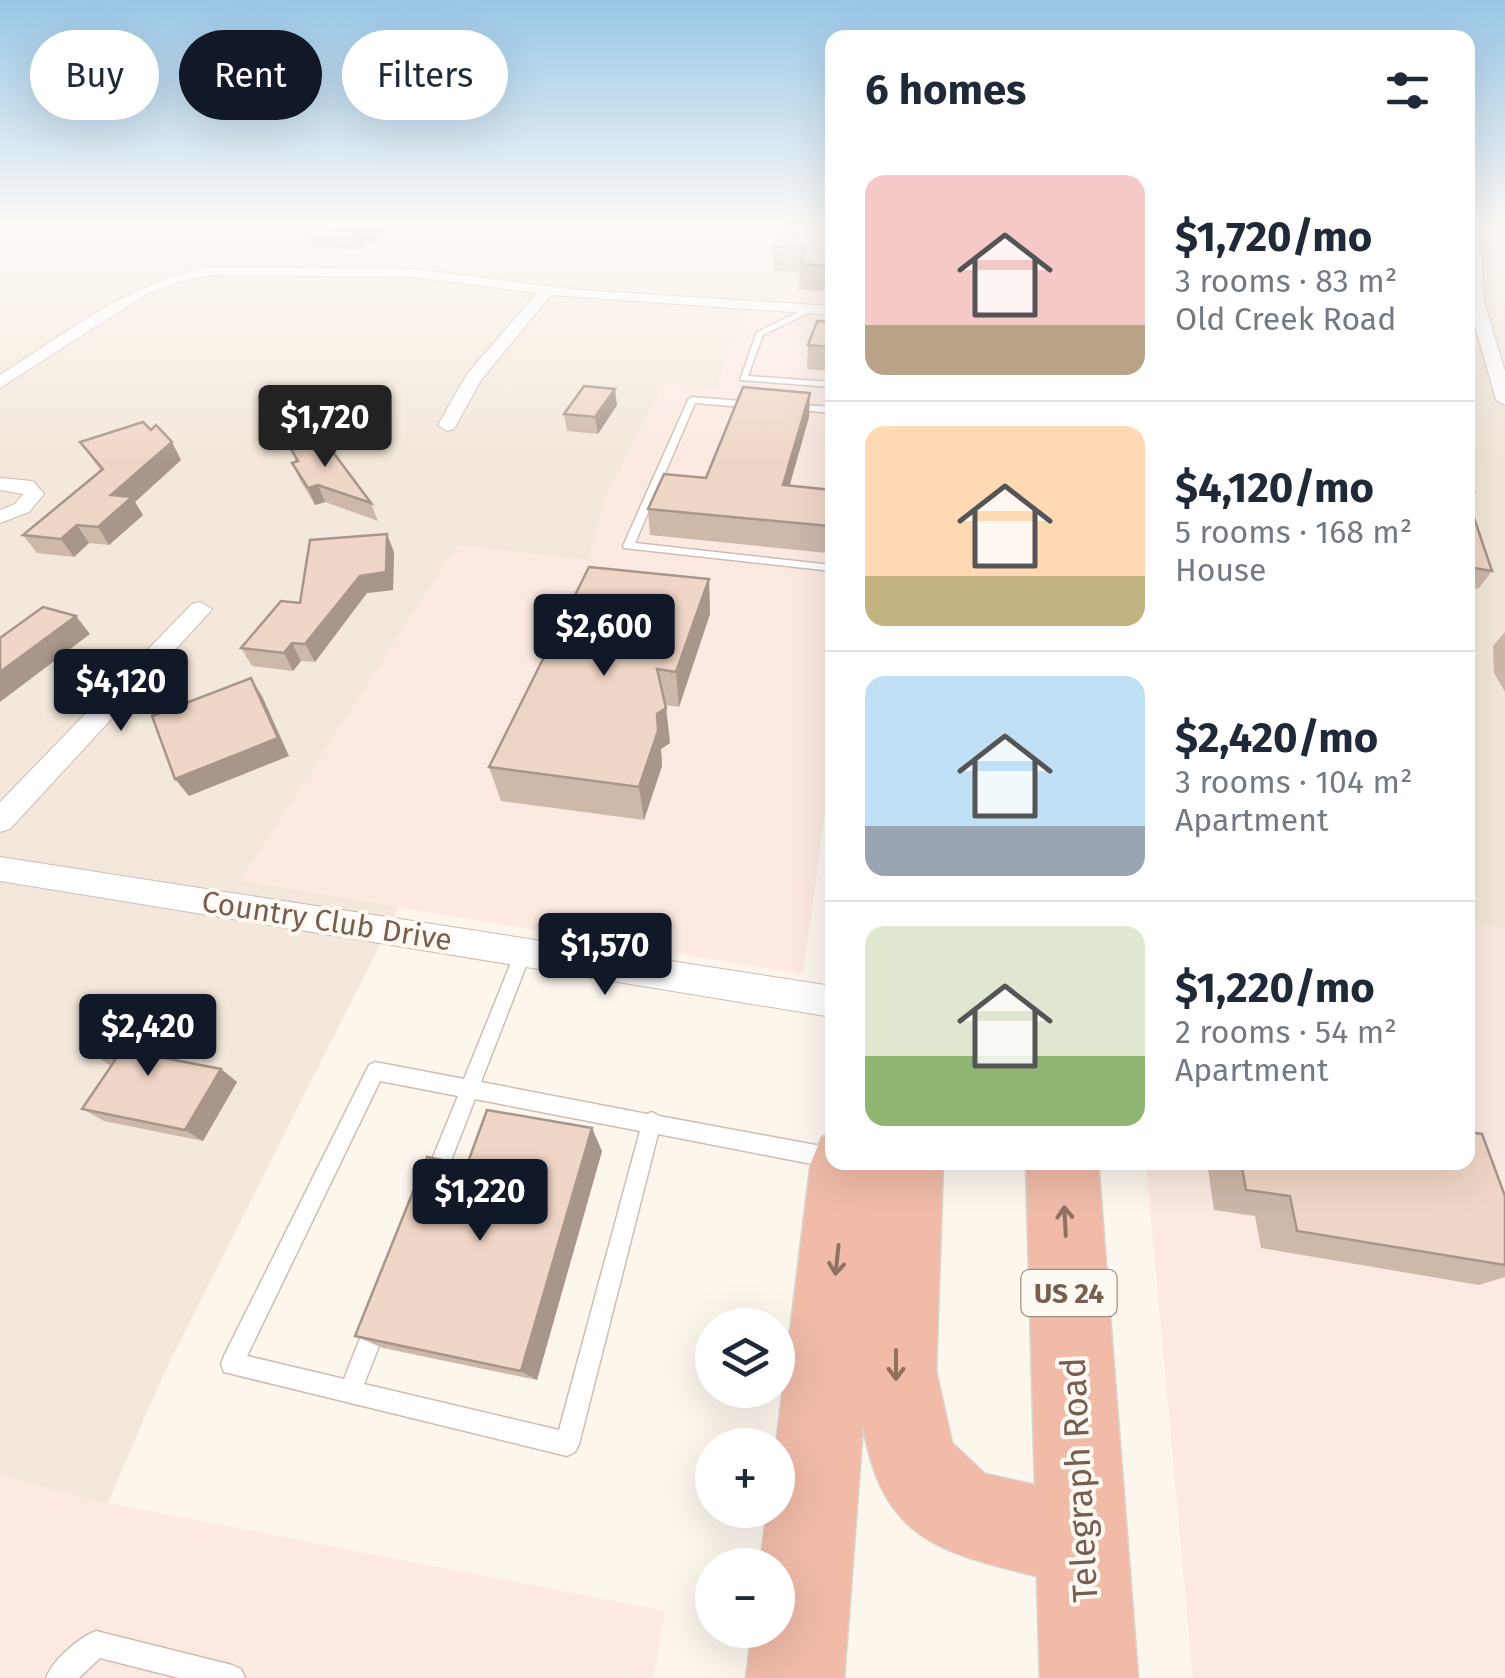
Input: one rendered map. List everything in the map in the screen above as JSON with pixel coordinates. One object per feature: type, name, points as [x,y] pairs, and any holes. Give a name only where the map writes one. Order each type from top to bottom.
[{"type":"highway","points":[[795,1678],[846,1170]]},
{"type":"highway","points":[[907,1170],[895,1371],[913,1465],[946,1501],[974,1516],[1082,1541]]},
{"type":"highway","name":"Telegraph Road","points":[[1062,1170],[1089,1678]]},
{"type":"street","points":[[0,383],[118,306]]},
{"type":"street","points":[[448,425],[473,378],[533,306]]},
{"type":"street","points":[[761,306],[825,311]]},
{"type":"street","points":[[1477,306],[1505,400]]},
{"type":"street","points":[[0,484],[26,485],[34,494],[22,508],[0,517]]},
{"type":"street","points":[[0,821],[200,609]]},
{"type":"street","name":"Country Club Drive","points":[[0,869],[825,1001]]},
{"type":"lane","points":[[810,310],[760,334],[743,378],[825,385]]},
{"type":"lane","points":[[825,410],[692,400],[628,546],[825,567]]},
{"type":"lane","points":[[428,1195],[523,953]]},
{"type":"lane","points":[[652,1121],[567,1444],[232,1364],[375,1071],[652,1121],[825,1157]]},
{"type":"lane","points":[[350,1392],[385,1302]]},
{"type":"lane","points":[[59,1678],[96,1644],[232,1678]]},
{"type":"shaded area","points":[[0,306],[767,306],[747,310],[715,389],[604,501],[589,560],[241,880],[399,907],[166,1369],[107,1504],[0,1475]]},
{"type":"shaded area","points":[[1475,306],[1505,306],[1505,928],[1475,924]]},
{"type":"shaded area","points":[[747,310],[825,316],[825,814],[803,974],[240,881],[457,545],[589,560],[604,501],[663,384],[715,388]]},
{"type":"shaded area","points":[[1475,924],[1505,928],[1505,1678],[1193,1678],[1147,1170],[1475,1170]]},
{"type":"shaded area","points":[[0,1475],[97,1501],[665,1611],[653,1678],[0,1678]]},
{"type":"building","points":[[817,321],[825,322],[825,346],[808,345]]},
{"type":"building","points":[[584,386],[615,389],[595,417],[564,414]]},
{"type":"building","points":[[743,387],[810,393],[783,485],[825,489],[825,526],[648,509],[664,474],[706,478]]},
{"type":"building","points":[[143,422],[151,430],[156,425],[172,442],[111,495],[132,497],[98,527],[77,525],[61,539],[23,535],[103,469],[80,442]]},
{"type":"building","points":[[324,440],[371,503],[318,485],[308,488],[292,463],[298,461],[291,449]]},
{"type":"building","points":[[1475,521],[1492,571],[1475,568]]},
{"type":"building","points":[[387,534],[386,572],[360,576],[305,644],[292,643],[284,653],[241,648],[281,601],[300,603],[310,540]]},
{"type":"building","points":[[589,567],[709,579],[676,672],[657,669],[666,708],[657,714],[658,731],[639,787],[489,767]]},
{"type":"building","points":[[43,607],[76,616],[0,672],[0,638]]},
{"type":"building","points":[[251,678],[278,738],[175,779],[152,716]]},
{"type":"building","points":[[124,1014],[165,1022],[143,1054],[221,1069],[185,1130],[82,1109],[116,1059],[94,1055]]},
{"type":"building","points":[[487,1110],[592,1128],[521,1371],[355,1336],[427,1157],[467,1165]]},
{"type":"building","points":[[1475,1133],[1482,1134],[1505,1196],[1505,1265],[1297,1231],[1290,1196],[1246,1190],[1242,1170],[1475,1170]]}]
